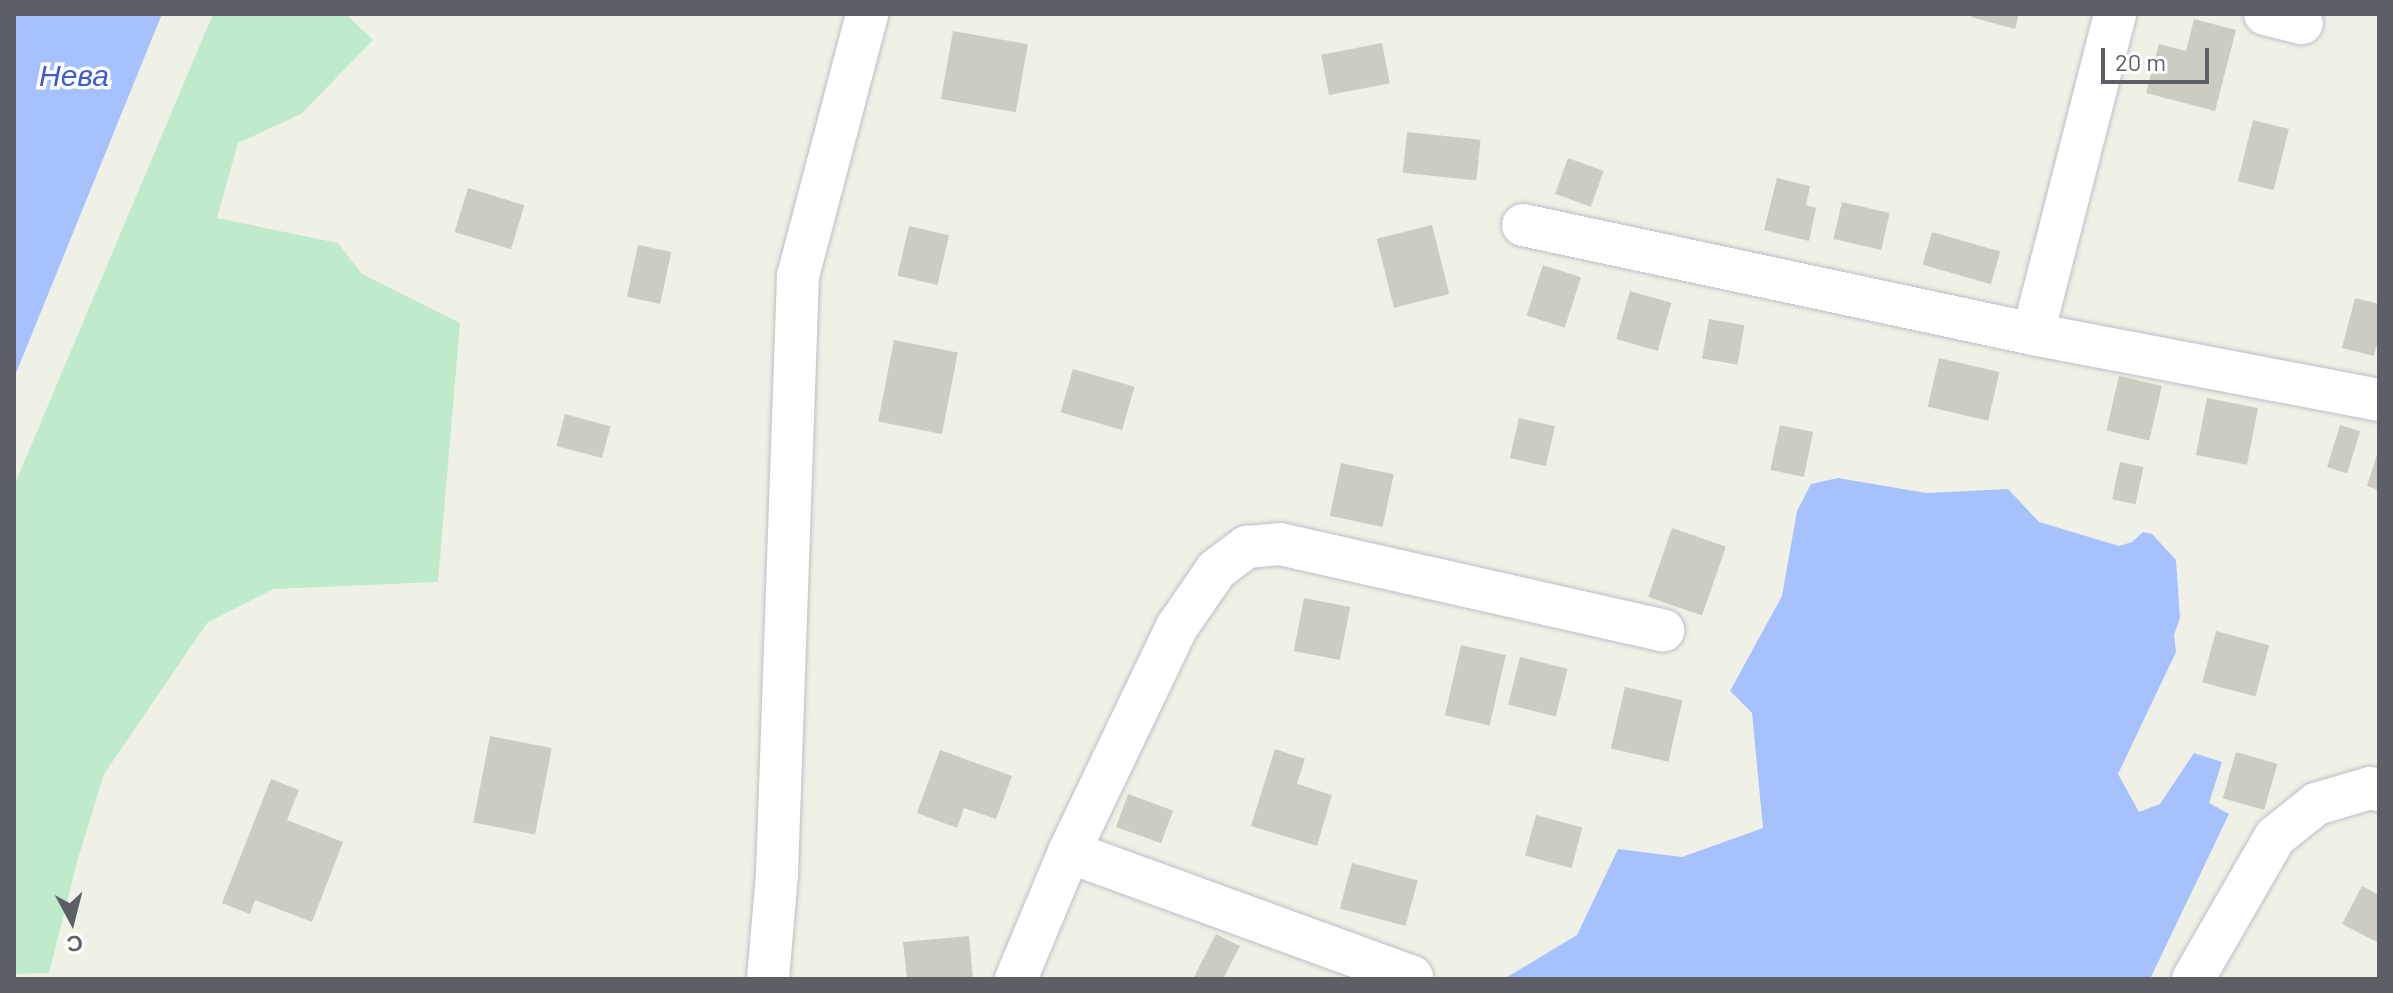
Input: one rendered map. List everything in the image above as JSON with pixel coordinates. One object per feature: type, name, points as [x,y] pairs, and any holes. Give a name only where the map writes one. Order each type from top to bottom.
[{"type":"street","points":[[768,979],[777,874],[798,276],[867,14]]},
{"type":"street","points":[[2033,334],[2115,14]]},
{"type":"street","points":[[1523,225],[2033,334],[2379,400]]},
{"type":"street","points":[[1016,979],[1069,852],[1177,627],[1216,570],[1247,547],[1280,544],[1663,630]]},
{"type":"street","points":[[2193,979],[2275,837],[2316,804],[2370,788],[2379,790]]},
{"type":"street","points":[[1069,852],[1412,977]]},
{"type":"green space","points":[[213,14],[346,14],[373,40],[301,114],[238,143],[217,218],[338,243],[362,274],[460,323],[438,582],[273,589],[207,623],[104,774],[77,862],[49,973],[14,974],[14,486]]},
{"type":"water","name":"Нева","points":[[14,14],[162,14],[14,378]]},
{"type":"water","points":[[1838,478],[1926,493],[2008,489],[2039,522],[2119,546],[2132,542],[2143,532],[2152,534],[2176,560],[2180,618],[2174,635],[2176,652],[2118,774],[2139,812],[2160,804],[2194,753],[2222,762],[2209,803],[2229,814],[2150,979],[1504,979],[1577,935],[1618,849],[1682,857],[1763,828],[1752,713],[1730,691],[1782,596],[1797,511],[1811,484]]},
{"type":"building","points":[[1972,14],[2019,14],[2015,29],[1971,17]]},
{"type":"building","points":[[2194,19],[2236,30],[2215,111],[2146,93],[2159,44],[2186,51]]},
{"type":"building","points":[[953,31],[1028,44],[1016,112],[941,99]]},
{"type":"building","points":[[1382,43],[1390,83],[1329,95],[1321,55]]},
{"type":"building","points":[[2253,120],[2289,129],[2274,190],[2238,181]]},
{"type":"building","points":[[1407,132],[1481,140],[1476,181],[1403,173]]},
{"type":"building","points":[[1568,158],[1604,171],[1591,207],[1555,194]]},
{"type":"building","points":[[1777,178],[1810,186],[1806,205],[1816,208],[1809,241],[1764,230]]},
{"type":"building","points":[[468,188],[524,205],[511,249],[455,232]]},
{"type":"building","points":[[1842,202],[1890,213],[1881,250],[1833,239]]},
{"type":"building","points":[[1432,225],[1449,294],[1394,308],[1377,239]]},
{"type":"building","points":[[909,226],[949,235],[937,285],[898,276]]},
{"type":"building","points":[[1932,232],[2000,252],[1991,284],[1923,265]]},
{"type":"building","points":[[638,245],[671,252],[660,304],[627,297]]},
{"type":"building","points":[[1543,265],[1581,277],[1565,328],[1527,315]]},
{"type":"building","points":[[1630,291],[1671,303],[1658,351],[1616,339]]},
{"type":"building","points":[[2355,298],[2379,304],[2379,347],[2376,347],[2374,356],[2342,348]]},
{"type":"building","points":[[1709,319],[1744,325],[1738,365],[1702,358]]},
{"type":"building","points":[[894,340],[958,352],[942,434],[878,421]]},
{"type":"building","points":[[1939,358],[1999,372],[1988,421],[1928,407]]},
{"type":"building","points":[[1073,369],[1135,387],[1122,430],[1061,412]]},
{"type":"building","points":[[2119,376],[2162,386],[2149,440],[2106,431]]},
{"type":"building","points":[[2207,398],[2258,408],[2247,465],[2196,455]]},
{"type":"building","points":[[565,414],[610,426],[602,458],[556,446]]},
{"type":"building","points":[[1519,418],[1555,426],[1546,466],[1510,458]]},
{"type":"building","points":[[1780,425],[1813,432],[1804,477],[1770,470]]},
{"type":"building","points":[[2340,425],[2360,431],[2347,473],[2327,467]]},
{"type":"building","points":[[2379,452],[2379,490],[2367,486]]},
{"type":"building","points":[[2120,462],[2143,467],[2136,504],[2112,499]]},
{"type":"building","points":[[1341,463],[1394,474],[1383,527],[1330,516]]},
{"type":"building","points":[[1672,528],[1726,547],[1702,616],[1648,597]]},
{"type":"building","points":[[1304,598],[1350,607],[1340,660],[1294,651]]},
{"type":"building","points":[[2216,631],[2269,645],[2255,696],[2202,682]]},
{"type":"building","points":[[1461,645],[1506,655],[1490,726],[1445,715]]},
{"type":"building","points":[[1520,657],[1568,669],[1556,716],[1508,705]]},
{"type":"building","points":[[1625,687],[1682,700],[1668,762],[1611,748]]},
{"type":"building","points":[[490,736],[552,748],[535,834],[473,822]]},
{"type":"building","points":[[1275,749],[1305,759],[1297,784],[1332,795],[1317,846],[1251,826]]},
{"type":"building","points":[[940,750],[1012,776],[996,819],[964,808],[957,828],[917,813]]},
{"type":"building","points":[[2236,752],[2277,764],[2264,810],[2223,798]]},
{"type":"building","points":[[271,779],[299,790],[287,820],[343,842],[312,922],[255,900],[250,914],[222,903]]},
{"type":"building","points":[[1128,794],[1173,810],[1161,843],[1116,827]]},
{"type":"building","points":[[1536,815],[1582,827],[1571,868],[1525,856]]},
{"type":"building","points":[[1352,863],[1418,881],[1406,926],[1340,908]]},
{"type":"building","points":[[2362,886],[2379,895],[2379,943],[2342,924]]},
{"type":"building","points":[[1216,934],[1240,946],[1223,979],[1193,979]]},
{"type":"building","points":[[969,936],[973,979],[907,979],[903,942]]}]
